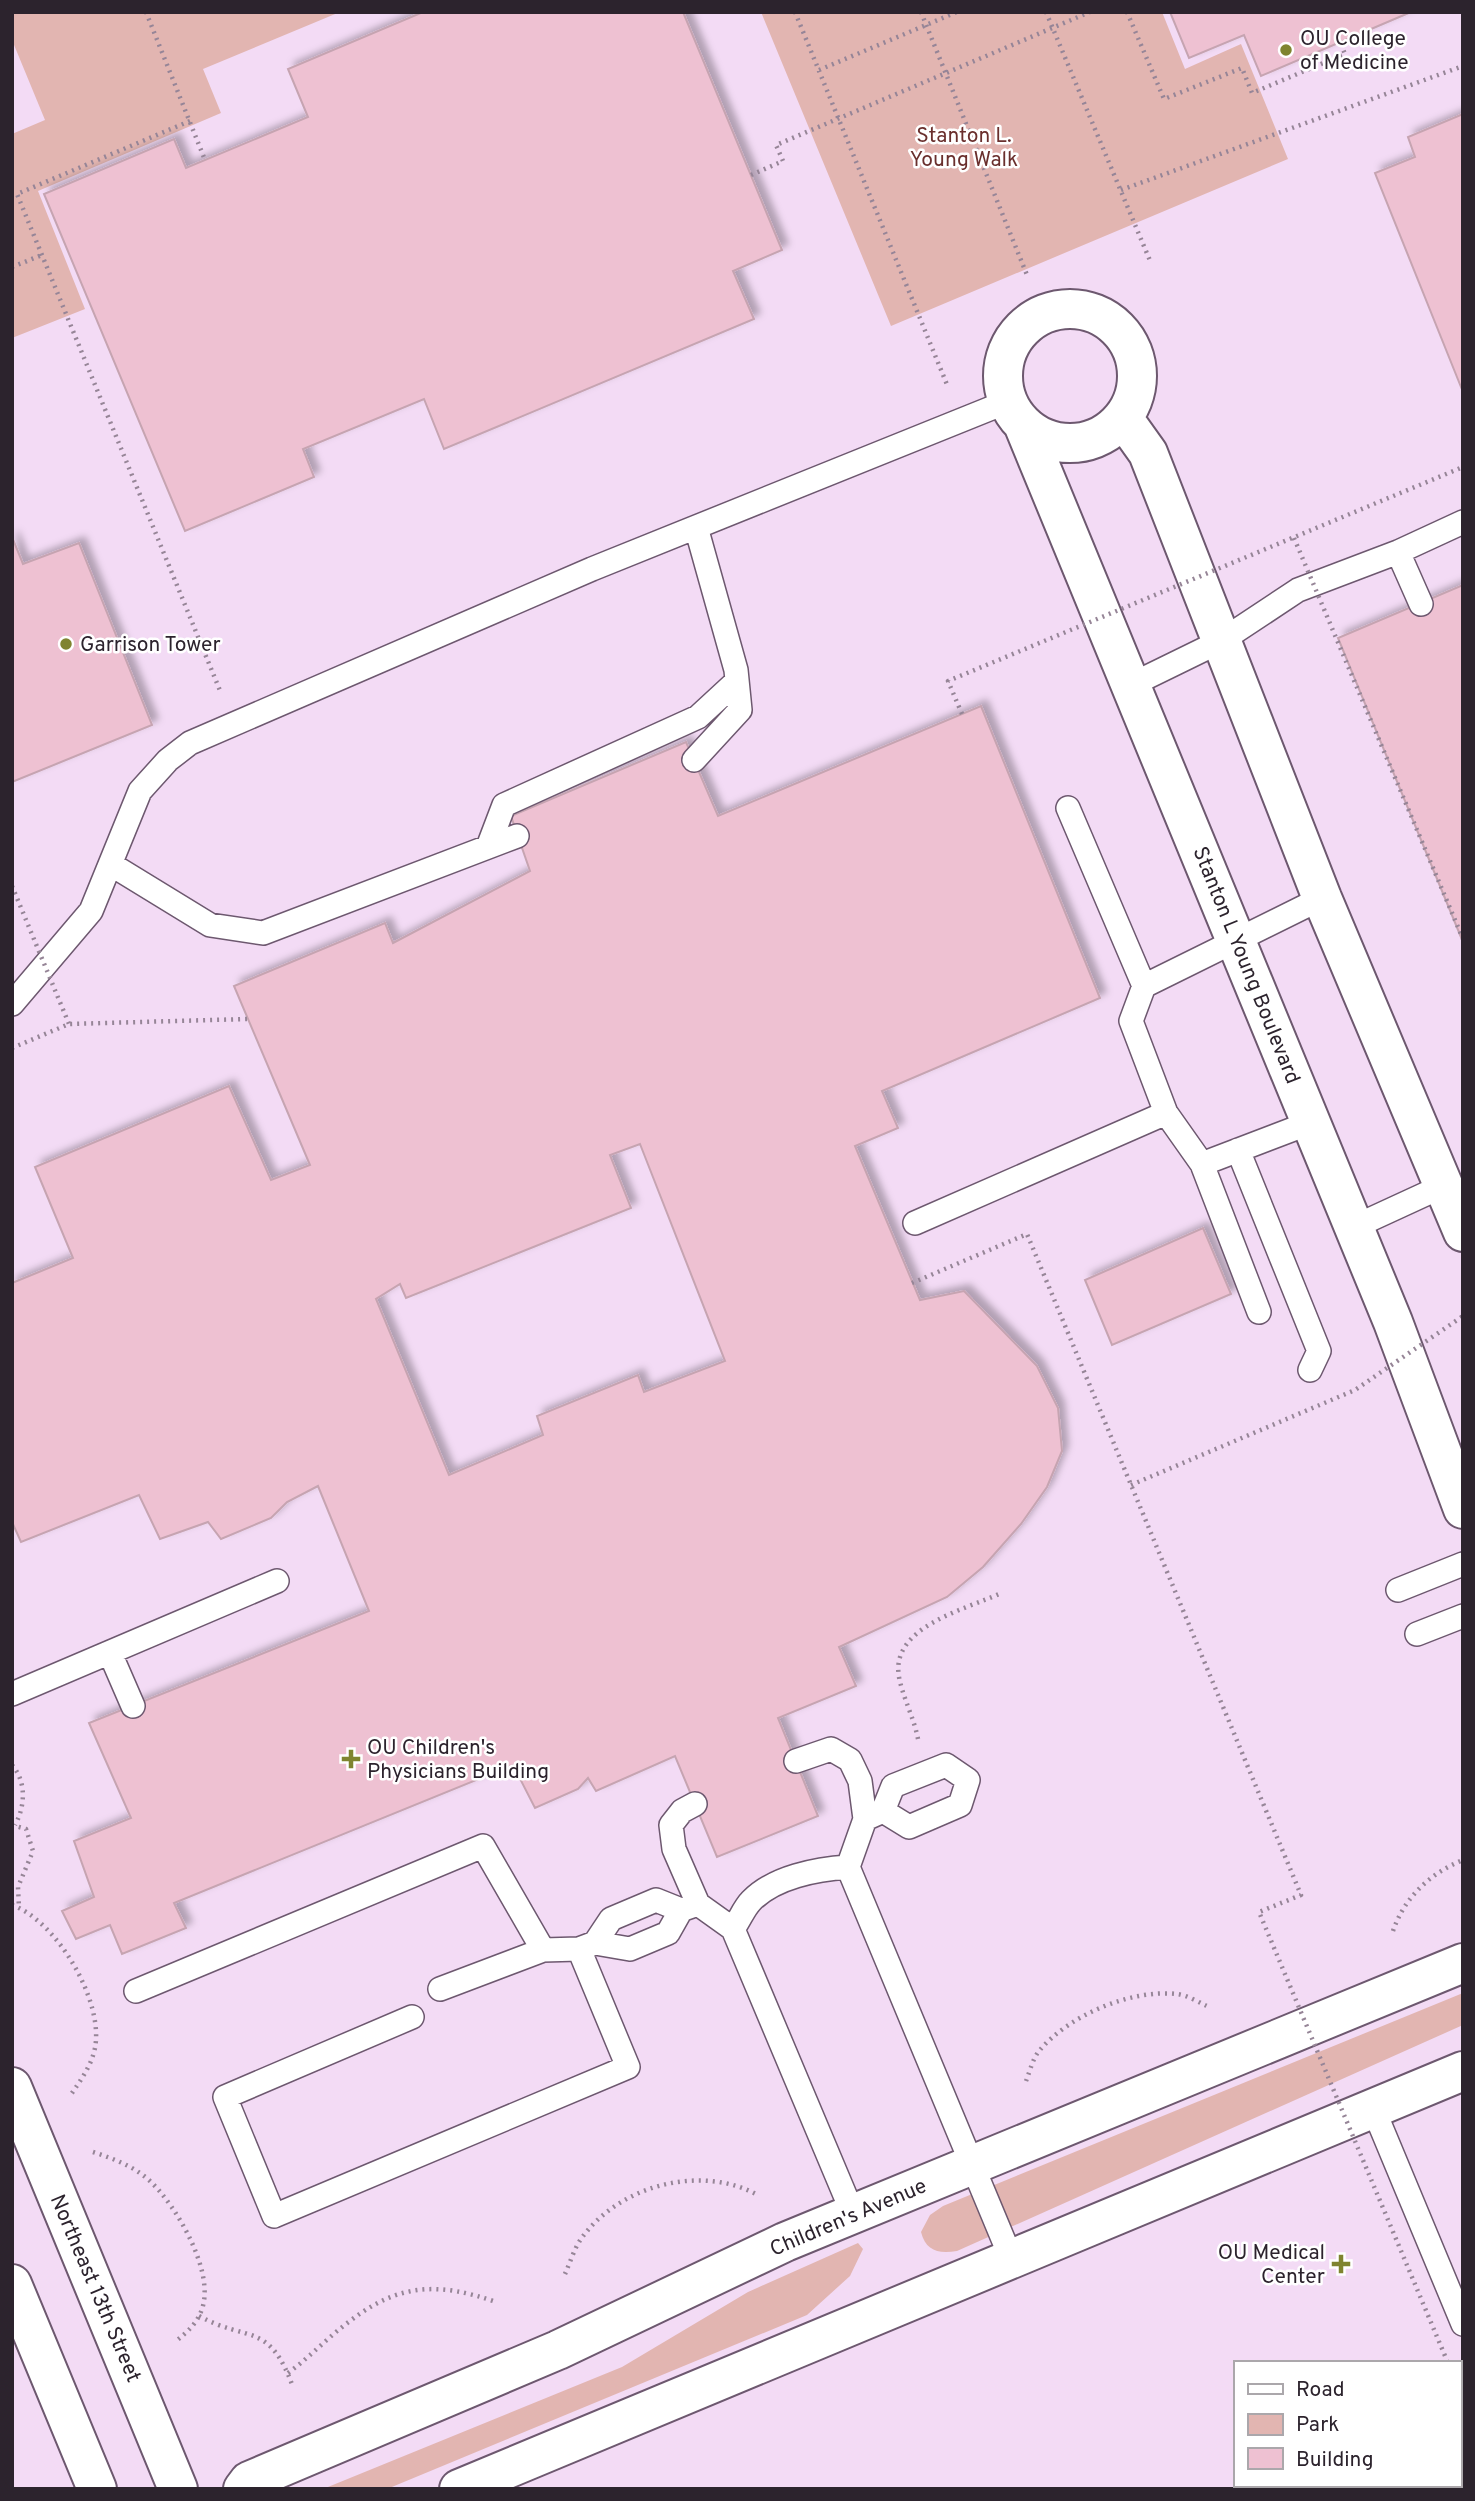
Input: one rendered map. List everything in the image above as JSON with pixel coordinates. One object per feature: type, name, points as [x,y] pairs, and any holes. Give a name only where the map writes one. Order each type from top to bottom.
[{"type":"main road","points":[[1083,310],[1109,320],[1124,335],[1133,352],[1137,388],[1123,418],[1103,435],[1083,442],[1050,439],[1016,412],[1004,386],[1005,360],[1020,331],[1048,312],[1083,310]]},
{"type":"main road","name":"Stanton L Young Boulevard","points":[[1016,412],[1312,1122],[1463,1509]]},
{"type":"main road","points":[[1123,418],[1148,453],[1322,898],[1463,1232]]},
{"type":"main road","name":"Children's Avenue","points":[[243,2489],[249,2481],[558,2350],[785,2242],[1463,1963]]},
{"type":"main road","points":[[459,2489],[1463,2071]]},
{"type":"main road","name":"Northeast 13th Street","points":[[12,2087],[178,2489]]},
{"type":"main road","points":[[12,2284],[97,2489]]},
{"type":"lane","points":[[12,1004],[91,911],[140,791],[168,760],[190,743],[696,527],[1016,412]]},
{"type":"lane","points":[[1131,685],[1221,641],[1298,590],[1398,552],[1463,522]]},
{"type":"lane","points":[[694,760],[740,710],[737,681],[696,527]]},
{"type":"lane","points":[[1398,552],[1420,604]]},
{"type":"lane","points":[[488,847],[504,805],[698,717],[737,681]]},
{"type":"lane","points":[[1068,808],[1144,986],[1131,1021],[1166,1114],[1202,1164],[1259,1311]]},
{"type":"lane","points":[[112,865],[210,925],[263,933],[517,836]]},
{"type":"lane","points":[[1144,986],[1322,898]]},
{"type":"lane","points":[[915,1223],[1166,1114]]},
{"type":"lane","points":[[1202,1164],[1312,1122]]},
{"type":"lane","points":[[1238,1150],[1319,1351],[1310,1370]]},
{"type":"lane","points":[[1354,1227],[1443,1186]]},
{"type":"lane","points":[[1398,1590],[1463,1564]]},
{"type":"lane","points":[[12,1694],[276,1581]]},
{"type":"lane","points":[[1417,1634],[1463,1616]]},
{"type":"lane","points":[[110,1653],[133,1706]]},
{"type":"lane","points":[[796,1761],[831,1749],[850,1760],[860,1781],[874,1815],[848,1867],[1011,2258]]},
{"type":"lane","points":[[689,1907],[674,1849],[671,1825],[682,1811],[695,1804]]},
{"type":"lane","points":[[136,1991],[483,1846],[543,1950]]},
{"type":"lane","points":[[733,1929],[751,1901],[778,1885],[818,1869],[848,1867]]},
{"type":"lane","points":[[587,1946],[611,1919],[656,1900],[689,1907],[733,1929],[853,2214]]},
{"type":"lane","points":[[440,1989],[543,1950],[587,1946],[630,1949],[668,1933],[689,1907]]},
{"type":"lane","points":[[412,2017],[225,2097],[274,2216],[628,2067],[587,1946]]},
{"type":"lane","points":[[1373,2108],[1463,2324]]},
{"type":"path","points":[[146,12],[205,160]]},
{"type":"path","points":[[795,12],[948,387]]},
{"type":"path","points":[[921,12],[1027,275]]},
{"type":"path","points":[[819,70],[957,12]]},
{"type":"path","points":[[1046,12],[1151,262]]},
{"type":"path","points":[[751,175],[783,161],[776,145],[1090,12]]},
{"type":"path","points":[[1127,12],[1164,99],[1242,68],[1252,93],[1345,54],[1340,42]]},
{"type":"path","points":[[1121,190],[1463,66]]},
{"type":"path","points":[[190,121],[15,195],[223,697]]},
{"type":"path","points":[[12,267],[42,255]]},
{"type":"path","points":[[962,714],[948,681],[1463,467]]},
{"type":"path","points":[[1294,538],[1463,939]]},
{"type":"path","points":[[1124,616],[1137,611]]},
{"type":"path","points":[[12,887],[69,1024]]},
{"type":"path","points":[[12,1048],[69,1024],[247,1019]]},
{"type":"path","points":[[912,1283],[1027,1234],[1301,1895],[1259,1912],[1447,2361]]},
{"type":"path","points":[[1130,1485],[1355,1390],[1463,1316]]},
{"type":"path","points":[[918,1749],[918,1737],[898,1672],[900,1655],[910,1637],[926,1625],[999,1594]]},
{"type":"path","points":[[12,1765],[23,1794],[22,1812],[14,1825],[26,1829],[33,1851],[18,1887],[19,1908]]},
{"type":"path","points":[[1393,1931],[1410,1898],[1431,1876],[1463,1860]]},
{"type":"path","points":[[12,1905],[59,1940],[74,1963],[93,2019],[96,2046],[88,2070],[70,2096]]},
{"type":"path","points":[[1026,2081],[1038,2052],[1061,2031],[1089,2014],[1125,1999],[1156,1994],[1180,1994],[1208,2006]]},
{"type":"path","points":[[93,2152],[122,2162],[140,2174],[173,2206],[188,2229],[197,2256],[203,2307],[194,2327],[175,2342]]},
{"type":"path","points":[[565,2274],[582,2239],[614,2207],[642,2191],[677,2181],[712,2181],[739,2185],[756,2194]]},
{"type":"path","points":[[288,2373],[348,2321],[377,2302],[412,2291],[442,2287],[496,2302]]},
{"type":"path","points":[[199,2316],[219,2327],[253,2332],[266,2341],[288,2373],[293,2387]]},
{"type":"green space","points":[[12,12],[340,12],[203,69],[221,113],[38,191],[85,309],[12,338],[12,134],[45,120],[12,40]]},
{"type":"green space","name":"Stanton L. Young Walk","points":[[761,12],[1162,12],[1185,69],[1241,44],[1288,159],[891,326]]},
{"type":"green space","points":[[1463,1993],[1463,2025],[957,2251],[934,2250],[923,2238],[921,2232],[930,2215],[943,2206]]},
{"type":"green space","points":[[858,2243],[863,2249],[850,2276],[807,2315],[387,2489],[323,2489],[622,2367],[748,2292]]},
{"type":"building","points":[[423,12],[683,12],[782,250],[733,271],[754,319],[444,449],[424,399],[303,449],[314,477],[185,531],[44,194],[174,139],[186,168],[308,117],[288,69]]},
{"type":"building","name":"OU College of Medicine","points":[[1170,12],[1411,12],[1261,76],[1244,35],[1189,58]]},
{"type":"building","points":[[1463,114],[1463,392],[1375,173],[1415,157],[1408,137]]},
{"type":"building","name":"Garrison Tower","points":[[12,537],[23,564],[79,543],[152,725],[12,782]]},
{"type":"building","points":[[1463,585],[1463,942],[1338,638]]},
{"type":"building","points":[[981,706],[1100,998],[882,1091],[898,1128],[855,1146],[920,1300],[964,1291],[1037,1366],[1058,1408],[1062,1451],[1047,1487],[1021,1524],[983,1567],[947,1597],[839,1647],[856,1686],[778,1718],[818,1816],[717,1857],[675,1756],[596,1791],[588,1778],[578,1789],[535,1808],[513,1765],[174,1903],[186,1928],[122,1954],[110,1925],[76,1939],[62,1911],[94,1897],[74,1841],[131,1818],[89,1723],[369,1611],[318,1486],[287,1502],[271,1518],[221,1539],[208,1522],[160,1539],[139,1495],[21,1542],[12,1522],[12,1283],[73,1258],[35,1167],[229,1086],[271,1180],[310,1165],[234,986],[385,923],[393,943],[530,871],[511,816],[686,742],[718,816]],"holes":[[[640,1144],[725,1361],[644,1392],[638,1375],[537,1416],[543,1435],[449,1475],[376,1299],[400,1284],[406,1298],[631,1208],[610,1155]]]},
{"type":"building","points":[[1203,1228],[1231,1294],[1112,1345],[1085,1280]]},
{"type":"place","name":"OU College of Medicine","points":[[1286,50]]},
{"type":"place","name":"Garrison Tower","points":[[66,644]]},
{"type":"place","name":"OU Children's Physicians Building","points":[[351,1759]]},
{"type":"place","name":"OU Medical Center","points":[[1341,2264]]}]
